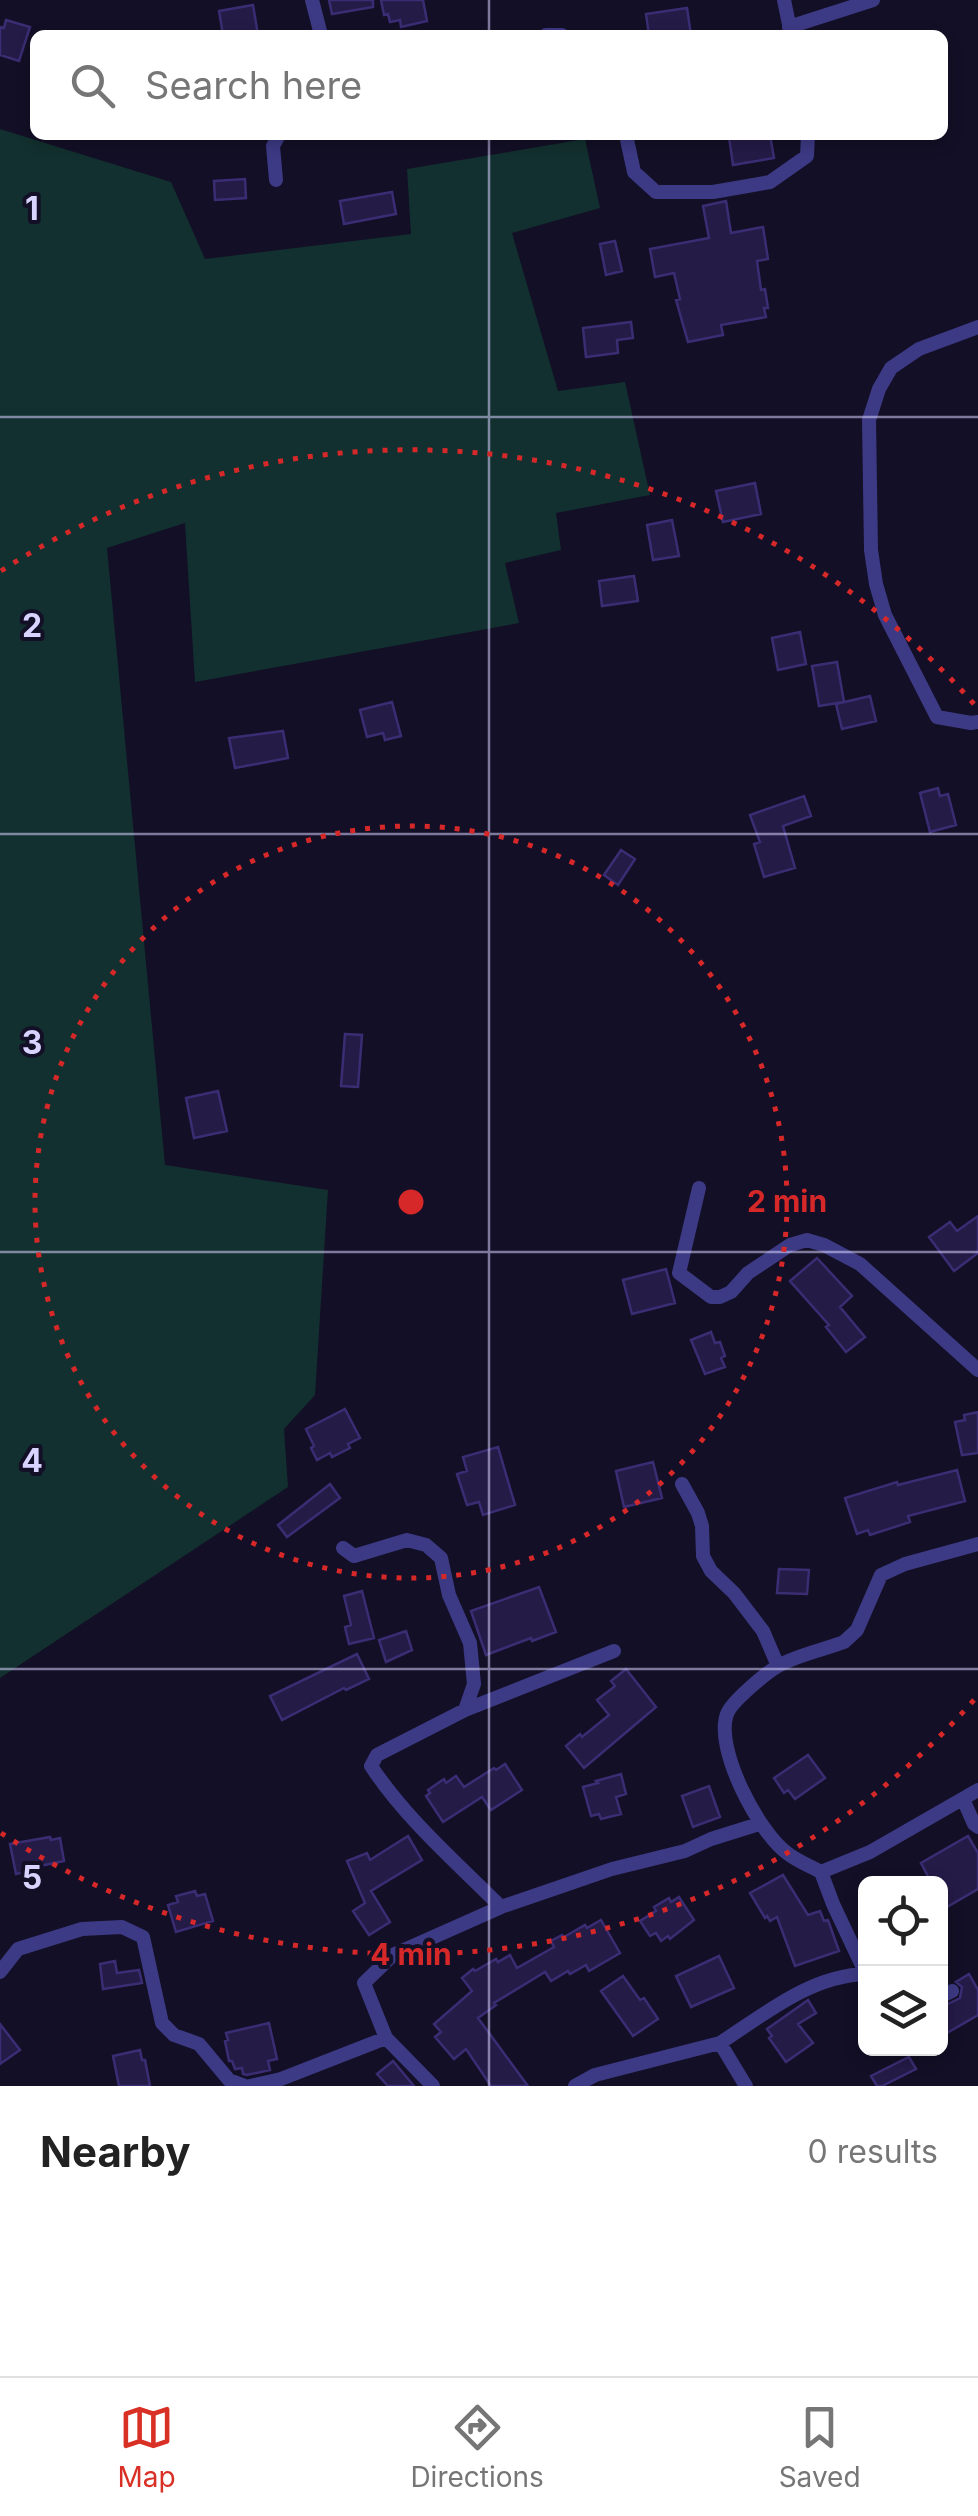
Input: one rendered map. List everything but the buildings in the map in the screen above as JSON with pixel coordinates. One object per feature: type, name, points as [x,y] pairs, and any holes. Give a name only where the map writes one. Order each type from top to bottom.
[{"type":"street","points":[[312,0],[320,30]]},
{"type":"street","points":[[784,0],[790,30]]},
{"type":"street","points":[[793,30],[873,0]]},
{"type":"street","points":[[276,140],[273,146],[276,180]]},
{"type":"street","points":[[627,140],[634,172],[656,192],[713,192],[770,182],[807,156],[808,140]]},
{"type":"street","points":[[978,327],[919,349],[891,368],[869,420],[871,550],[885,614],[937,717],[978,722]]},
{"type":"street","points":[[699,1188],[679,1273],[711,1297],[731,1292],[748,1274],[783,1249],[807,1240],[860,1264],[978,1370]]},
{"type":"street","points":[[682,1484],[702,1526],[703,1556],[711,1571],[764,1631],[778,1666]]},
{"type":"street","points":[[343,1548],[354,1556],[407,1540],[426,1545],[441,1558],[449,1595],[470,1643],[474,1684],[465,1710]]},
{"type":"street","points":[[861,1966],[821,1872],[785,1852],[760,1824],[725,1743],[727,1714],[778,1666],[851,1638],[881,1574],[978,1544]]},
{"type":"street","points":[[501,1907],[432,1838],[371,1766],[376,1755],[465,1710],[614,1651]]},
{"type":"street","points":[[821,1872],[870,1852],[978,1790]]},
{"type":"street","points":[[964,1799],[978,1827]]},
{"type":"street","points":[[433,2086],[386,2038],[364,1983],[393,1955],[501,1907],[760,1824]]},
{"type":"street","points":[[0,1972],[18,1949],[82,1929],[122,1927],[143,1937],[162,2023],[174,2035],[200,2044],[229,2080],[248,2086],[281,2079],[386,2038]]},
{"type":"street","points":[[575,2086],[595,2075],[720,2043],[815,1984],[858,1974]]},
{"type":"street","points":[[720,2043],[746,2086]]},
{"type":"green space","points":[[0,129],[171,182],[205,259],[411,234],[407,169],[585,140],[600,208],[512,233],[558,391],[625,382],[650,495],[556,513],[561,550],[505,563],[519,623],[195,682],[185,523],[107,548],[165,1165],[328,1190],[315,1395],[284,1429],[288,1487],[0,1678]]}]
